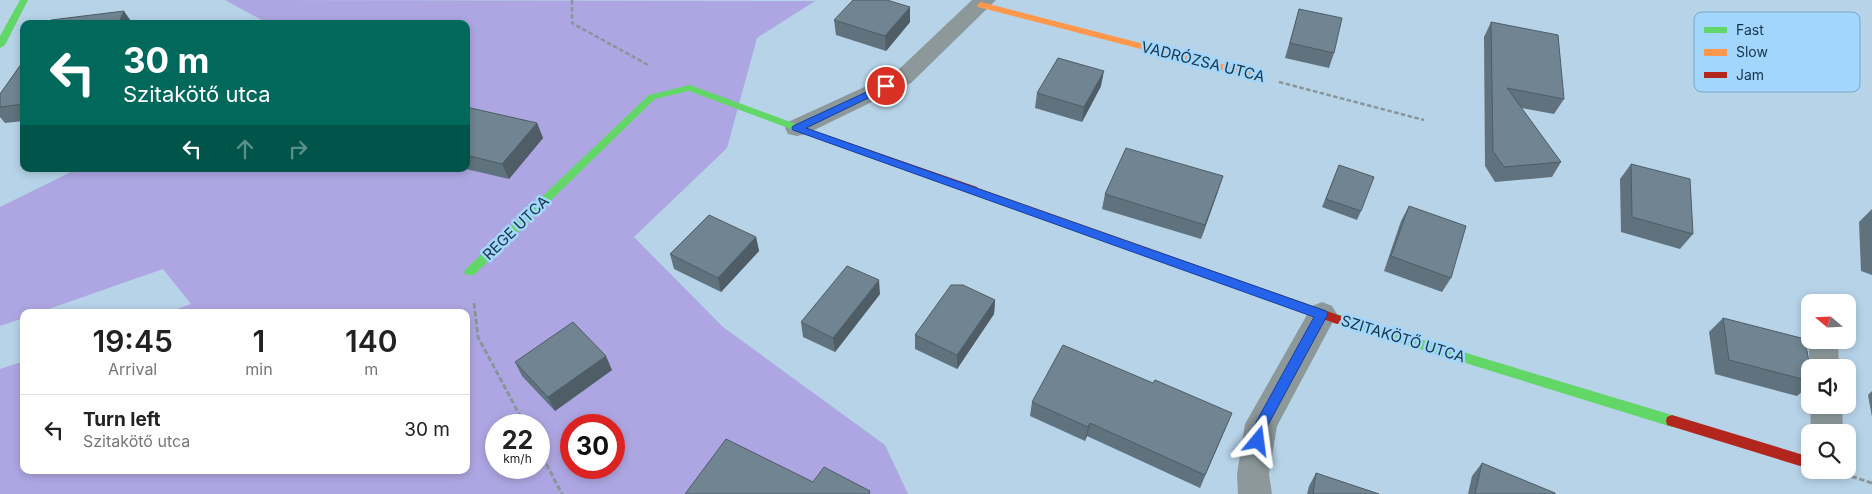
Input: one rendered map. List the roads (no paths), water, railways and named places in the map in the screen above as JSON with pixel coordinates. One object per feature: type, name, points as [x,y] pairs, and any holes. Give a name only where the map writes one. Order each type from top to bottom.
[{"type":"street","points":[[0,45],[24,0]]},
{"type":"street","name":"VADRÓZSA UTCA","points":[[797,128],[904,78],[983,3],[1249,74]]},
{"type":"street","name":"SZITAKÖTŐ UTCA","points":[[690,88],[797,128],[1322,314],[1801,460]]},
{"type":"street","name":"REGE UTCA","points":[[470,272],[652,98],[690,88]]},
{"type":"street","points":[[1255,494],[1253,474],[1261,424],[1322,314]]}]
